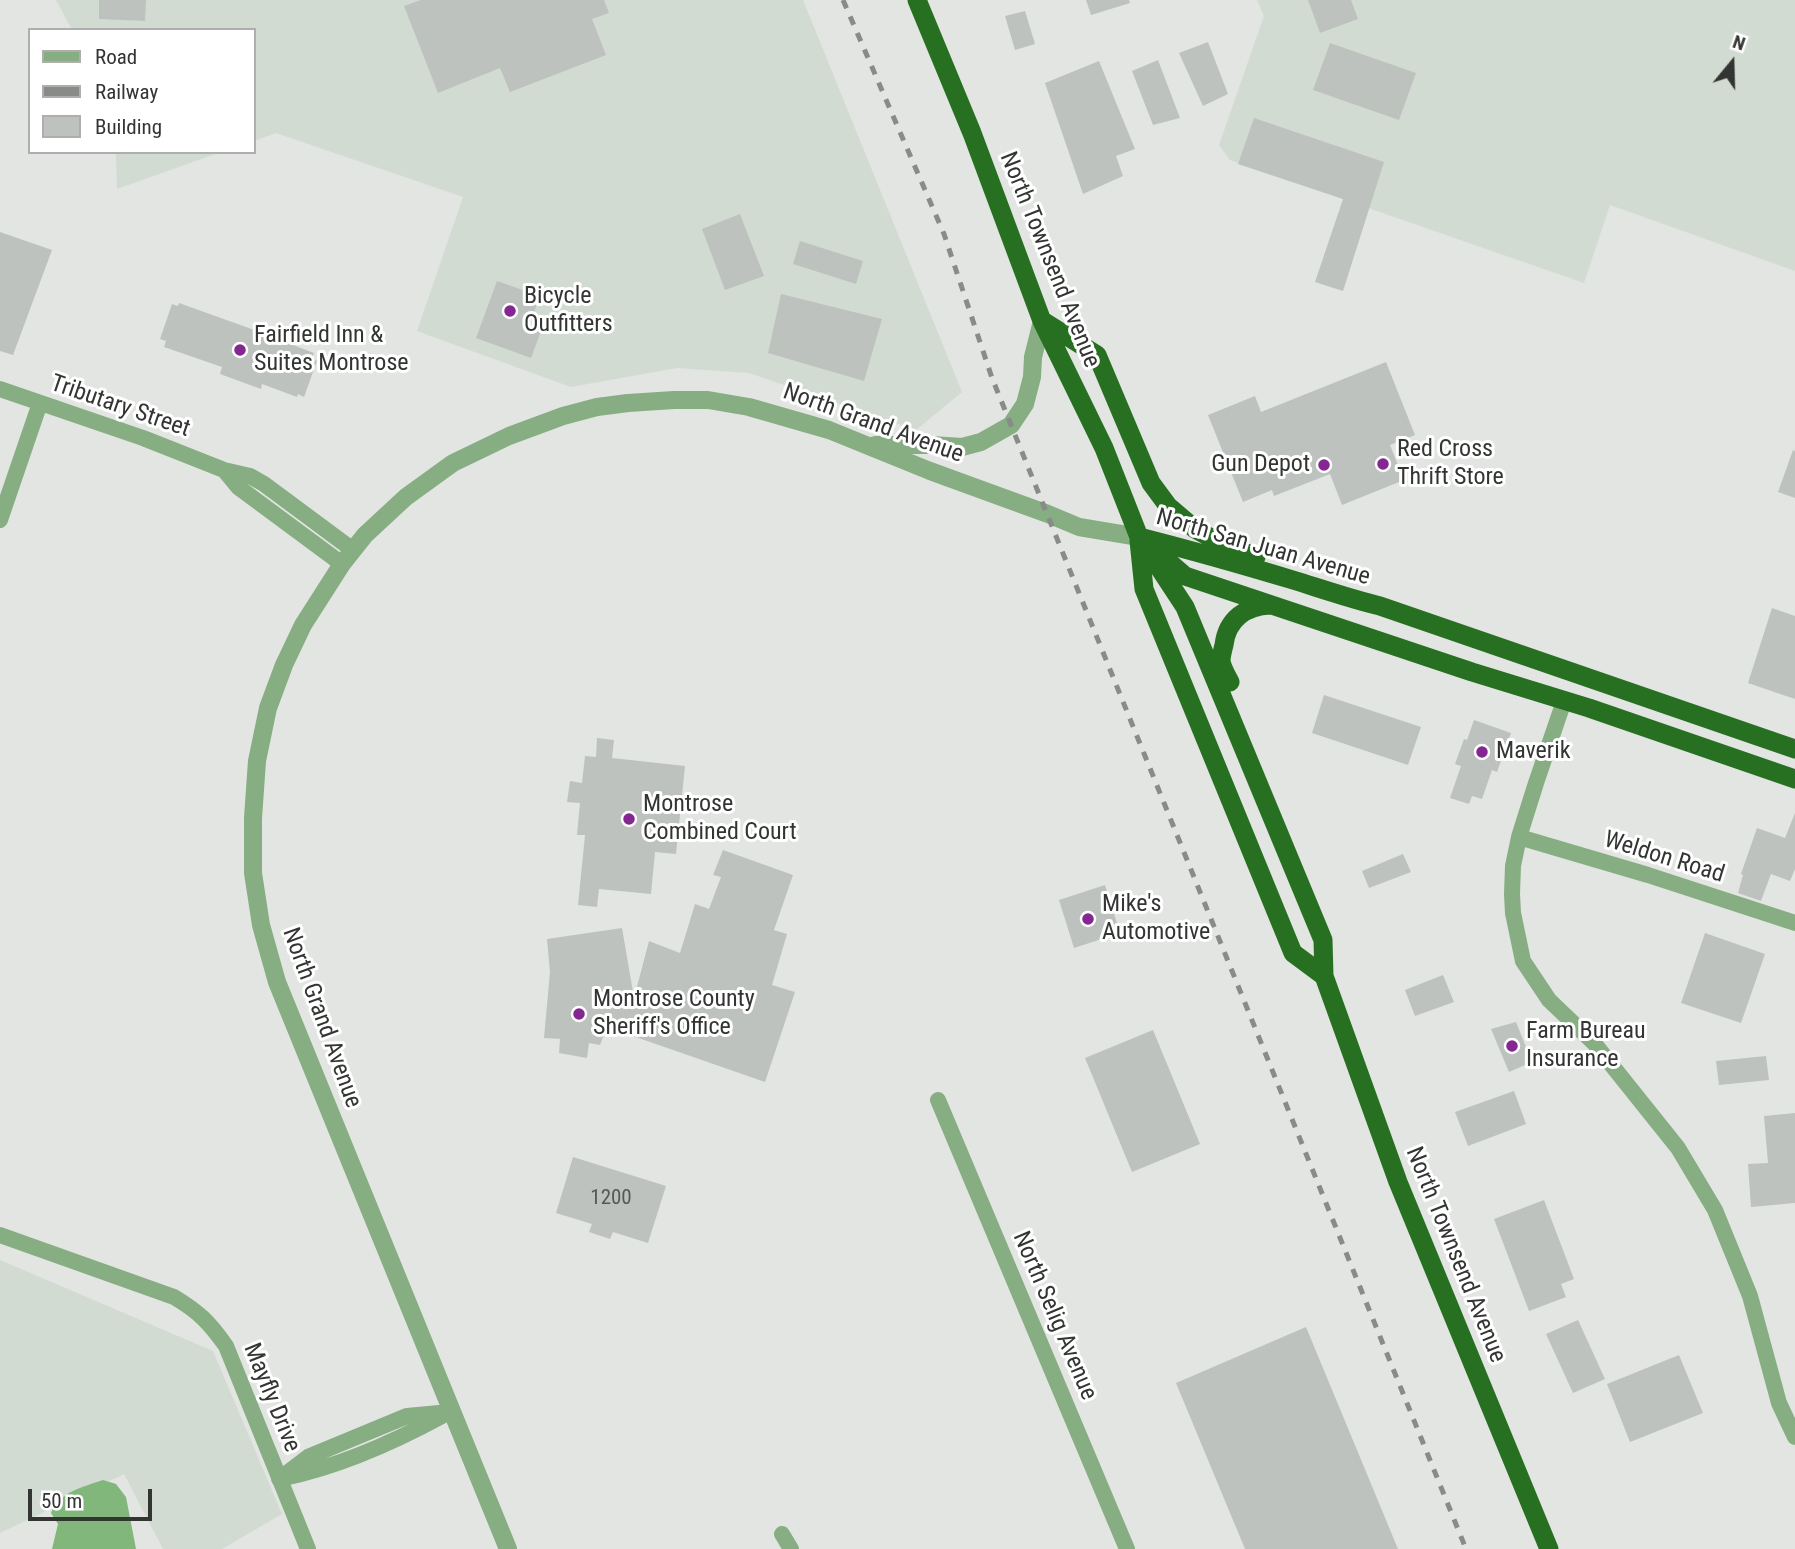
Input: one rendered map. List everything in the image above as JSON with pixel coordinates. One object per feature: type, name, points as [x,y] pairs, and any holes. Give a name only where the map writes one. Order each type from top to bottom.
[{"type":"highway","name":"North Townsend Avenue","points":[[917,0],[972,133],[1042,321],[1104,449],[1139,537],[1185,607],[1323,940],[1324,976],[1398,1182],[1549,1549]]},
{"type":"highway","points":[[1042,321],[1097,355],[1151,483],[1168,506],[1195,529],[1239,551],[1345,588],[1381,606]]},
{"type":"highway","name":"North Townsend Avenue","points":[[1139,537],[1144,589],[1293,953],[1324,976]]},
{"type":"highway","name":"North San Juan Avenue","points":[[1139,537],[1185,576],[1472,673],[1589,708],[1795,779]]},
{"type":"highway","name":"North San Juan Avenue","points":[[1139,537],[1381,606],[1795,749]]},
{"type":"highway","points":[[1271,606],[1256,606],[1235,618],[1224,639],[1221,661],[1273,783],[1271,813]]},
{"type":"street","points":[[867,445],[962,447],[981,442],[1011,425],[1025,404],[1042,321]]},
{"type":"street","name":"Tributary Street","points":[[0,389],[143,438],[224,470],[254,478],[354,550]]},
{"type":"street","name":"North Grand Avenue","points":[[508,1549],[277,982],[261,925],[253,873],[257,761],[268,708],[303,625],[342,564],[365,535],[406,497],[453,463],[509,436],[597,407],[674,400],[708,400],[749,407],[829,430],[1079,527],[1139,537]]},
{"type":"street","points":[[0,520],[40,403]]},
{"type":"street","name":"Tributary Street","points":[[224,470],[238,487],[342,564]]},
{"type":"street","points":[[1564,701],[1519,837],[1513,866],[1515,923],[1523,961],[1549,1000],[1594,1043],[1678,1148],[1715,1210],[1750,1296],[1779,1403],[1795,1437]]},
{"type":"street","name":"Weldon Road","points":[[1519,837],[1795,923]]},
{"type":"street","name":"North Selig Avenue","points":[[939,1100],[1127,1549]]},
{"type":"street","name":"Mayfly Drive","points":[[0,1236],[174,1297],[197,1311],[226,1346],[308,1549]]},
{"type":"street","points":[[279,1479],[308,1457],[407,1416],[450,1412]]},
{"type":"street","points":[[782,1534],[791,1549]]},
{"type":"shaded area","points":[[56,0],[803,0],[962,392],[916,430],[749,373],[677,368],[571,387],[417,331],[463,197],[276,133],[256,140],[256,28],[71,28]]},
{"type":"shaded area","points":[[1257,0],[1795,0],[1795,271],[1610,205],[1584,283],[1230,160],[1219,145],[1264,16]]},
{"type":"shaded area","points":[[116,154],[215,154],[117,189]]},
{"type":"shaded area","points":[[0,1260],[213,1351],[282,1514],[222,1549],[163,1549],[124,1474],[0,1533]]},
{"type":"shaded area","points":[[103,1480],[116,1484],[126,1497],[136,1549],[52,1549],[58,1524],[51,1513],[55,1506],[72,1491]]},
{"type":"building","points":[[99,0],[146,0],[145,21],[99,19]]},
{"type":"building","points":[[421,0],[604,0],[609,13],[592,19],[606,55],[510,92],[500,68],[438,93],[404,6]]},
{"type":"building","points":[[1086,0],[1129,0],[1130,3],[1091,15]]},
{"type":"building","points":[[1308,0],[1351,0],[1358,19],[1320,33]]},
{"type":"building","points":[[1025,11],[1035,44],[1015,50],[1005,16]]},
{"type":"building","points":[[1208,42],[1228,94],[1203,106],[1179,53]]},
{"type":"building","points":[[1330,43],[1416,73],[1399,120],[1313,90]]},
{"type":"building","points":[[1158,60],[1180,118],[1153,125],[1132,71]]},
{"type":"building","points":[[1099,61],[1135,149],[1116,156],[1123,176],[1083,194],[1045,83]]},
{"type":"building","points":[[1254,118],[1384,162],[1343,291],[1315,282],[1343,199],[1238,164]]},
{"type":"building","points":[[740,214],[764,276],[725,290],[702,229]]},
{"type":"building","points":[[0,232],[52,250],[13,355],[0,351]]},
{"type":"building","points":[[800,241],[863,261],[856,284],[793,264]]},
{"type":"building","name":"Bicycle Outfitters","points":[[497,281],[540,296],[529,326],[541,331],[531,358],[476,338]]},
{"type":"building","points":[[781,294],[882,319],[864,381],[768,353]]},
{"type":"building","name":"Fairfield Inn & Suites Montrose","points":[[179,303],[314,353],[312,358],[317,361],[304,397],[262,384],[261,389],[220,374],[222,367],[164,347],[166,341],[160,339],[172,304],[178,306]]},
{"type":"building","points":[[1386,362],[1415,435],[1390,445],[1404,480],[1342,505],[1330,474],[1274,496],[1272,490],[1243,502],[1208,415],[1255,396],[1261,412]]},
{"type":"building","points":[[1793,450],[1795,451],[1795,498],[1778,492]]},
{"type":"building","points":[[1772,608],[1795,616],[1795,699],[1748,683]]},
{"type":"building","points":[[1324,695],[1421,727],[1408,765],[1312,733]]},
{"type":"building","name":"Maverik","points":[[1474,720],[1511,733],[1497,772],[1492,770],[1482,799],[1472,796],[1469,804],[1450,798],[1461,766],[1455,764]]},
{"type":"building","name":"Montrose Combined Court","points":[[597,738],[614,740],[612,758],[685,766],[676,854],[655,852],[651,894],[599,889],[597,907],[578,905],[585,835],[577,835],[580,803],[567,802],[570,781],[582,783],[585,756],[596,757]]},
{"type":"building","points":[[1795,813],[1795,869],[1790,881],[1771,874],[1761,901],[1738,893],[1743,875],[1741,874],[1757,828],[1785,838]]},
{"type":"building","points":[[723,850],[793,875],[774,930],[787,934],[772,985],[795,992],[765,1082],[607,1027],[600,1045],[589,1043],[587,1058],[559,1053],[560,1039],[544,1038],[550,972],[547,939],[622,928],[634,998],[649,941],[680,953],[695,904],[709,909],[721,877],[713,875]]},
{"type":"building","points":[[1403,854],[1411,872],[1369,888],[1362,871]]},
{"type":"building","points":[[1105,885],[1120,933],[1074,948],[1059,900]]},
{"type":"building","points":[[1705,933],[1765,954],[1741,1023],[1681,1003]]},
{"type":"building","points":[[1443,975],[1454,1002],[1415,1016],[1405,990]]},
{"type":"building","name":"Farm Bureau Insurance","points":[[1516,1022],[1532,1062],[1509,1072],[1491,1029]]},
{"type":"building","points":[[1153,1030],[1200,1144],[1132,1172],[1085,1058]]},
{"type":"building","points":[[1766,1056],[1769,1080],[1719,1085],[1716,1061]]},
{"type":"building","points":[[1514,1091],[1526,1124],[1468,1146],[1455,1112]]},
{"type":"building","points":[[1795,1113],[1795,1203],[1751,1207],[1748,1164],[1768,1163],[1764,1116]]},
{"type":"building","points":[[573,1157],[666,1186],[648,1243],[613,1232],[610,1239],[589,1232],[592,1224],[556,1213]]},
{"type":"building","points":[[1544,1200],[1574,1279],[1561,1284],[1566,1297],[1529,1311],[1494,1219]]},
{"type":"building","points":[[1578,1320],[1605,1379],[1573,1393],[1546,1334]]},
{"type":"building","points":[[1306,1327],[1398,1549],[1245,1549],[1176,1383]]},
{"type":"building","points":[[1679,1355],[1703,1413],[1630,1442],[1607,1384]]},
{"type":"railway","points":[[843,0],[944,234],[992,378],[1466,1549]]},
{"type":"place","name":"Bicycle Outfitters","points":[[510,311]]},
{"type":"place","name":"Fairfield Inn & Suites Montrose","points":[[240,350]]},
{"type":"place","name":"Red Cross Thrift Store","points":[[1383,464]]},
{"type":"place","name":"Gun Depot","points":[[1324,465]]},
{"type":"place","name":"Maverik","points":[[1482,752]]},
{"type":"place","name":"Montrose Combined Court","points":[[629,819]]},
{"type":"place","name":"Mike's Automotive","points":[[1088,919]]},
{"type":"place","name":"Montrose County Sheriff's Office","points":[[579,1014]]},
{"type":"place","name":"Farm Bureau Insurance","points":[[1512,1046]]}]
